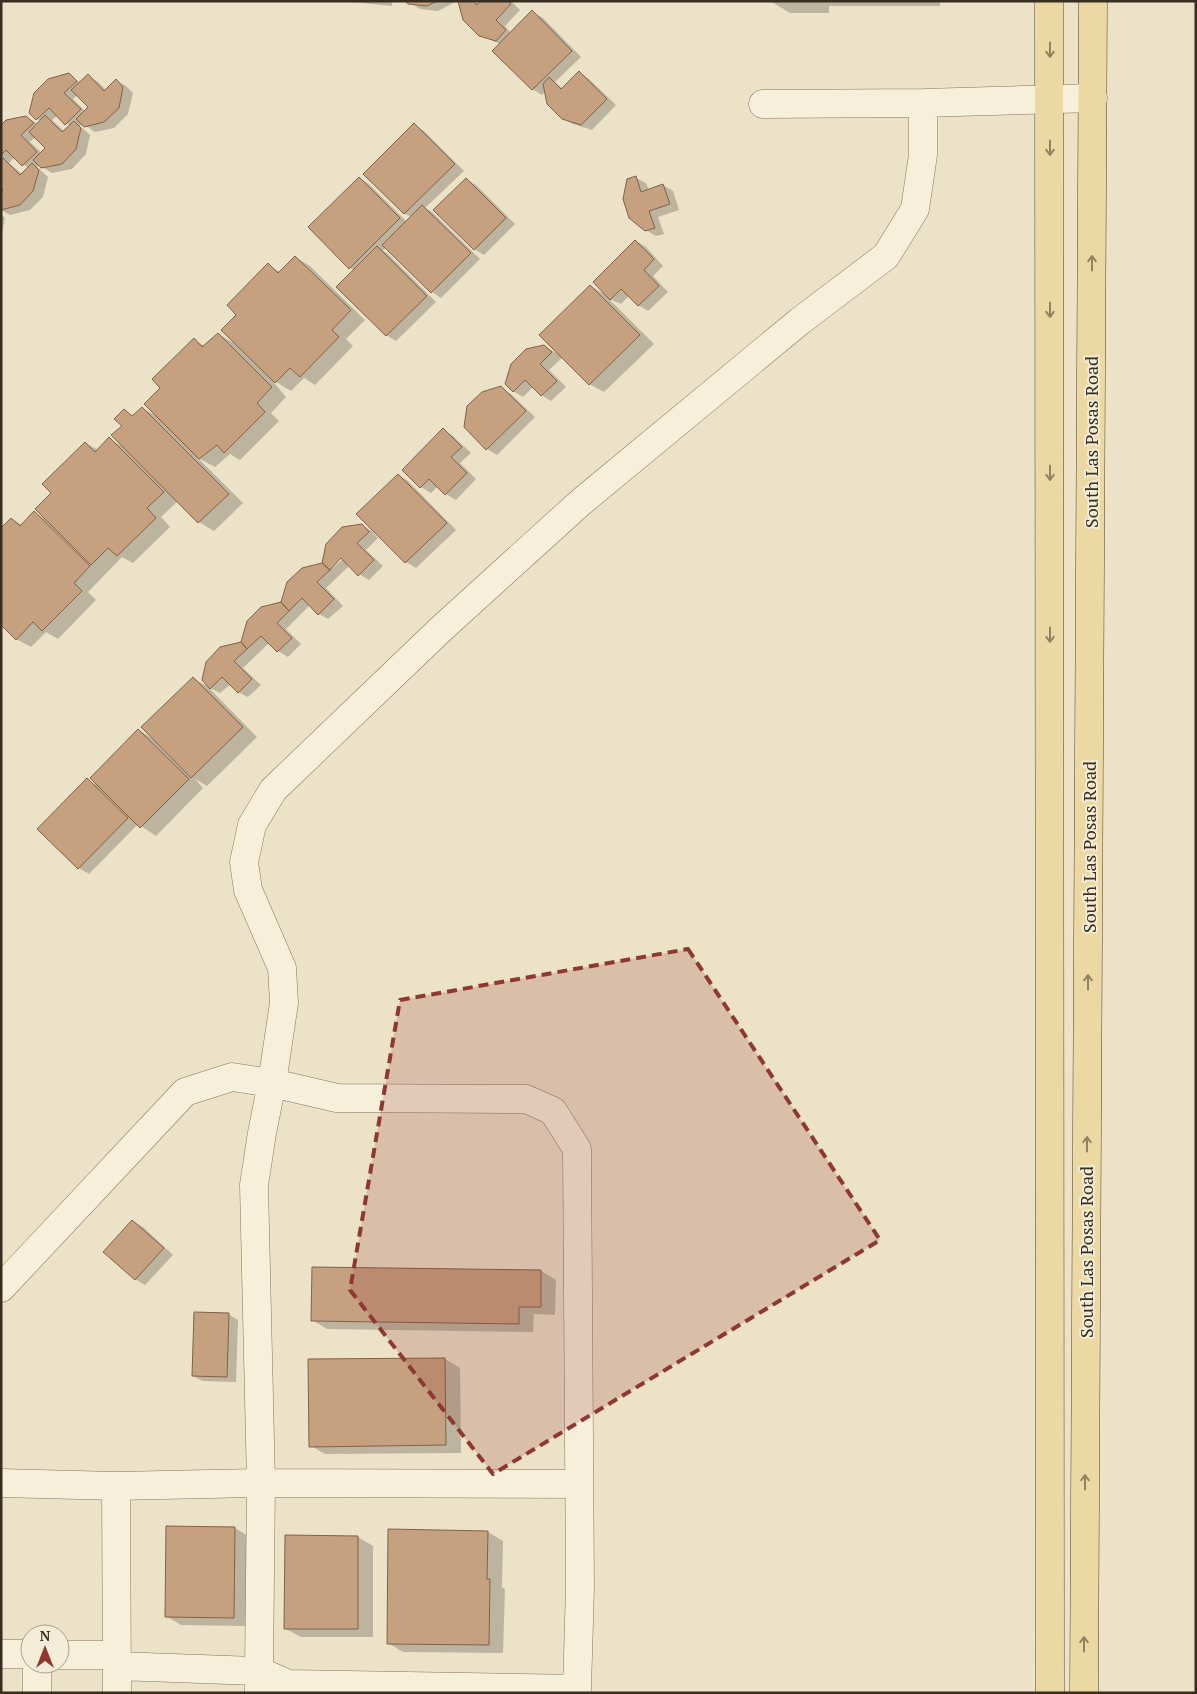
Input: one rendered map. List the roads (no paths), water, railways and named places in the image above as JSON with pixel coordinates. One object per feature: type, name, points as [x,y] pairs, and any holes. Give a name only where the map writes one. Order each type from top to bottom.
[{"type":"main road","name":"South Las Posas Road","points":[[1049,1],[1050,1693]]},
{"type":"main road","name":"South Las Posas Road","points":[[1084,1693],[1093,1]]},
{"type":"lane","points":[[762,104],[924,103],[1093,98]]},
{"type":"lane","points":[[259,1682],[261,1483],[254,1185],[284,1003],[282,968],[248,890],[244,862],[252,825],[273,790],[441,629],[580,502],[800,321],[886,256],[915,209],[924,155],[924,103]]},
{"type":"lane","points":[[1,1288],[185,1092],[232,1077],[272,1083],[337,1098],[526,1099],[554,1111],[577,1149],[580,1587],[577,1691],[259,1682],[116,1660],[70,1655]]},
{"type":"lane","points":[[1,1483],[116,1486],[261,1483],[579,1484]]},
{"type":"lane","points":[[116,1486],[117,1693]]},
{"type":"lane","points":[[1,1654],[20,1654]]},
{"type":"lane","points":[[37,1674],[37,1693]]}]
